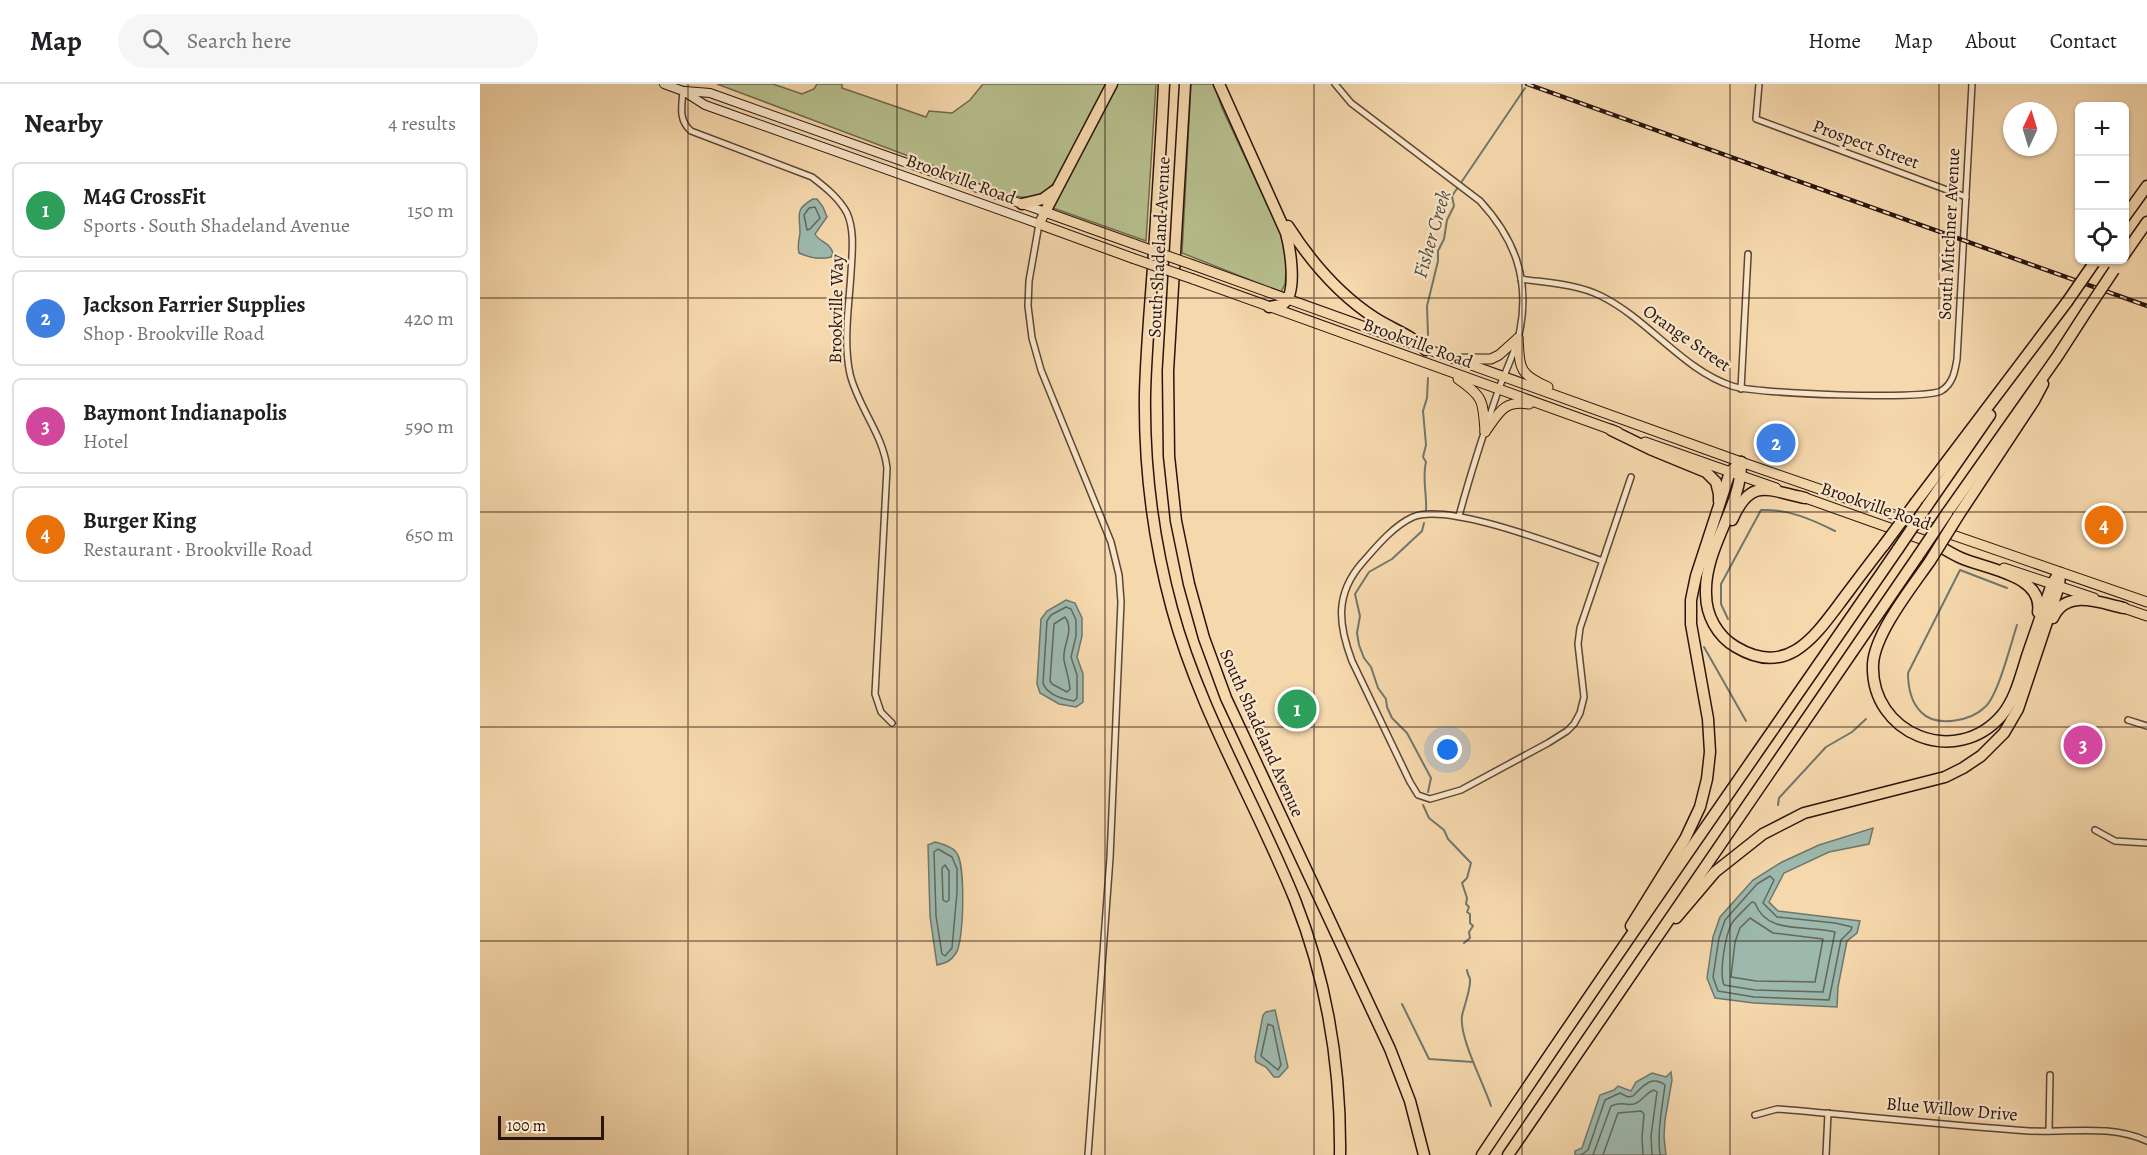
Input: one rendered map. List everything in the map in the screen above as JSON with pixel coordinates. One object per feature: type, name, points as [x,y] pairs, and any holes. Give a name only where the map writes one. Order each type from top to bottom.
[{"type":"highway","points":[[1045,213],[1112,84]]},
{"type":"highway","name":"South Shadeland Avenue","points":[[1164,84],[1145,392],[1146,453],[1157,540],[1175,621],[1199,690],[1287,882],[1313,952],[1334,1052],[1339,1103],[1340,1155]]},
{"type":"highway","name":"South Shadeland Avenue","points":[[1185,84],[1167,390],[1172,484],[1184,566],[1203,638],[1226,698],[1390,1049],[1408,1095],[1424,1155]]},
{"type":"highway","points":[[1219,84],[1286,233],[1291,256],[1292,281],[1287,299],[1282,304],[1269,307]]},
{"type":"highway","points":[[1022,204],[1048,197],[1058,186]]},
{"type":"highway","points":[[2129,211],[2147,186]]},
{"type":"highway","points":[[1272,201],[1309,257],[1337,288],[1362,309],[1418,341],[1426,350]]},
{"type":"highway","points":[[2129,248],[2147,222]]},
{"type":"highway","points":[[1482,1155],[1574,1017],[1708,826],[2093,264]]},
{"type":"highway","points":[[1508,1155],[1917,556],[2057,357],[2118,264]]},
{"type":"highway","points":[[1736,474],[1708,575],[1706,593],[1708,607],[1720,634],[1732,645],[1762,657],[1795,652],[1811,640],[2035,347]]},
{"type":"highway","points":[[2056,585],[2035,632],[2009,704],[2000,718],[1969,738],[1934,741],[1909,732],[1891,716],[1882,702],[1875,683],[1873,664],[1880,638],[2034,401],[2057,357]]},
{"type":"highway","points":[[1611,430],[1706,472],[1718,488],[1718,508]]},
{"type":"highway","points":[[1613,961],[1640,911],[1685,839],[1704,793],[1709,767],[1710,738],[1707,705],[1691,624],[1691,607],[1696,576],[1718,508],[1741,462]]},
{"type":"highway","points":[[1708,575],[1722,549],[1739,504],[1745,496],[1762,489],[1805,498]]},
{"type":"highway","points":[[1936,544],[1960,558],[2016,578],[2029,586],[2039,604],[2035,632]]},
{"type":"highway","points":[[1656,941],[1715,872],[1763,834],[1804,813],[1945,777],[1981,756],[2004,733],[2018,709],[2041,643],[2060,573]]},
{"type":"highway","points":[[2041,643],[2055,613],[2071,600],[2084,599],[2124,608]]},
{"type":"main road","name":"Brookville Road","points":[[664,84],[683,91],[705,105],[1448,372],[2147,616]]},
{"type":"main road","name":"Brookville Road","points":[[683,91],[710,93],[1741,462],[2147,602]]},
{"type":"main road","points":[[1039,224],[1045,213]]},
{"type":"main road","points":[[1455,360],[1491,359],[1518,338]]},
{"type":"main road","points":[[1518,338],[1518,355],[1523,370],[1536,382],[1566,400]]},
{"type":"main road","points":[[1448,372],[1472,388],[1478,395],[1483,404],[1485,432]]},
{"type":"main road","points":[[1485,432],[1500,411],[1509,404],[1546,406]]},
{"type":"street","points":[[1335,84],[1351,103],[1470,192],[1496,218],[1509,238],[1518,262],[1523,306],[1518,338],[1499,389],[1459,516]]},
{"type":"street","name":"Prospect Street","points":[[1759,84],[1756,119],[1966,197]]},
{"type":"street","name":"South Mitchner Avenue","points":[[1948,385],[1955,372],[1957,359],[1972,84]]},
{"type":"street","name":"Brookville Way","points":[[683,91],[681,117],[691,131],[812,177],[828,189],[847,214],[852,248],[847,338],[849,364],[857,396],[879,439],[887,468],[875,688],[880,710],[892,723]]},
{"type":"street","points":[[1039,224],[1032,256],[1028,298],[1032,338],[1041,370],[1107,531],[1118,568],[1121,596],[1110,858],[1088,1155]]},
{"type":"street","points":[[1741,389],[1748,254]]},
{"type":"street","name":"Orange Street","points":[[1521,279],[1574,286],[1603,297],[1711,377],[1741,389],[1766,392],[1912,396],[1933,394],[1948,385]]},
{"type":"street","points":[[1603,561],[1459,516],[1420,516],[1400,525],[1353,573],[1346,585],[1342,606],[1344,636],[1352,661],[1412,787],[1424,798],[1436,799],[1461,790],[1548,743],[1572,726],[1581,711],[1584,694],[1579,636],[1631,477]]},
{"type":"street","points":[[2128,720],[2147,726]]},
{"type":"street","points":[[2095,830],[2115,841],[2147,843]]},
{"type":"street","points":[[2049,1131],[2050,1075]]},
{"type":"street","name":"Blue Willow Drive","points":[[1755,1115],[1777,1109],[2049,1131],[2113,1131],[2147,1141]]},
{"type":"street","points":[[1826,1155],[1828,1113]]},
{"type":"green space","points":[[717,84],[773,84],[802,94],[814,89],[817,84],[842,84],[842,88],[926,117],[929,111],[952,113],[970,100],[983,84],[1107,84],[1054,183],[1040,194],[1022,197],[994,190]]},
{"type":"green space","points":[[1115,84],[1156,84],[1146,241],[1053,208]]},
{"type":"green space","points":[[1191,84],[1214,84],[1222,108],[1281,234],[1287,259],[1285,284],[1281,292],[1182,253]]},
{"type":"water","points":[[817,199],[827,217],[815,234],[831,249],[833,253],[831,257],[815,258],[799,253],[799,213],[803,206]]},
{"type":"water","points":[[1066,600],[1075,603],[1082,618],[1082,636],[1077,657],[1083,674],[1083,702],[1076,707],[1059,704],[1040,693],[1037,684],[1041,619],[1047,611]]},
{"type":"water","points":[[1873,828],[1869,844],[1829,852],[1784,873],[1769,902],[1778,911],[1860,921],[1857,933],[1847,941],[1838,987],[1837,1007],[1754,1003],[1715,998],[1707,978],[1713,937],[1720,917],[1753,880],[1782,862],[1819,845]]},
{"type":"water","points":[[935,842],[956,852],[963,886],[959,946],[950,960],[937,965],[930,916],[928,845]]},
{"type":"water","points":[[1275,1010],[1288,1067],[1279,1077],[1274,1077],[1266,1067],[1256,1062],[1255,1057],[1263,1015]]},
{"type":"water","points":[[1671,1072],[1672,1080],[1665,1120],[1666,1155],[1575,1155],[1575,1151],[1582,1148],[1600,1095],[1618,1086],[1631,1091],[1636,1082],[1652,1073],[1666,1077]]},
{"type":"waterway","name":"Fisher Creek","points":[[1428,335],[1427,306],[1438,261],[1438,251],[1444,239],[1447,220],[1454,206],[1452,196],[1525,88]]},
{"type":"waterway","name":"Fisher Creek","points":[[1426,510],[1424,474],[1426,462],[1423,457],[1426,445],[1423,411],[1427,398],[1428,378]]},
{"type":"waterway","points":[[1728,619],[1721,604],[1721,584],[1761,510],[1781,511],[1799,516],[1835,531]]},
{"type":"waterway","name":"Fisher Creek","points":[[1424,523],[1422,531],[1392,559],[1369,572],[1355,594],[1360,616],[1357,633],[1359,645],[1364,658],[1371,667],[1378,688],[1386,699],[1392,718],[1407,733],[1431,778],[1428,792]]},
{"type":"waterway","points":[[2007,588],[1960,570],[1908,673],[1911,694],[1921,712],[1935,720],[1953,721],[1971,716],[1985,707],[1995,692],[2017,625]]},
{"type":"waterway","points":[[1704,647],[1746,721]]},
{"type":"waterway","points":[[1778,805],[1779,798],[1826,747],[1852,732],[1866,719]]},
{"type":"waterway","name":"Fisher Creek","points":[[1423,805],[1429,818],[1444,830],[1448,839],[1471,863],[1467,878],[1462,883],[1467,898],[1466,904],[1469,907],[1467,912],[1470,914],[1470,923],[1473,926],[1469,932],[1470,938],[1464,943]]},
{"type":"waterway","name":"Fisher Creek","points":[[1467,970],[1470,983],[1462,1025],[1468,1048],[1491,1106]]},
{"type":"waterway","points":[[1402,1004],[1429,1059],[1473,1062]]},
{"type":"railway","points":[[1527,84],[2147,306]]},
{"type":"place","name":"Jackson Farrier Supplies","points":[[1776,443]]},
{"type":"place","name":"Burger King","points":[[2104,525]]},
{"type":"place","name":"M4G CrossFit","points":[[1297,709]]},
{"type":"place","name":"Baymont Indianapolis","points":[[2083,745]]}]
